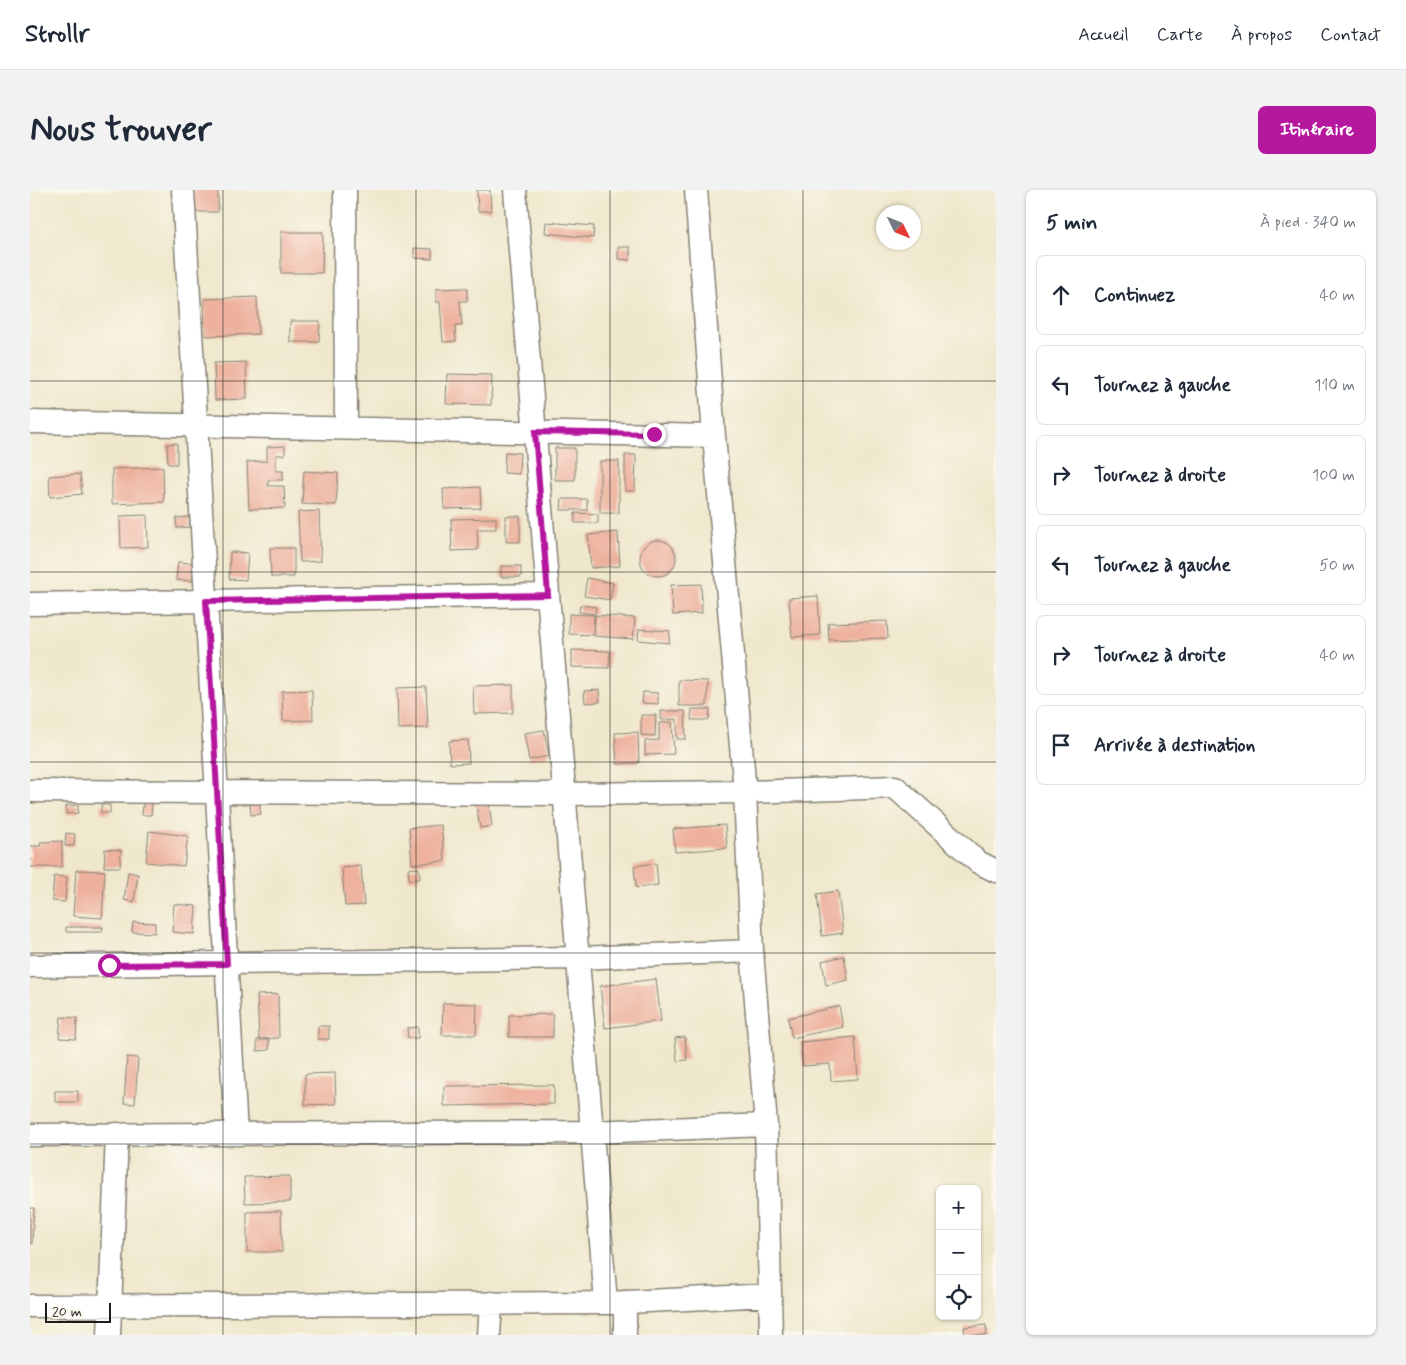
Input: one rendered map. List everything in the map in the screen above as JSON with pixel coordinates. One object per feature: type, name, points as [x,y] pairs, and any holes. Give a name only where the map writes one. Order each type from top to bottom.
[{"type":"street","points":[[183,190],[236,1134]]},
{"type":"street","points":[[345,190],[346,428]]},
{"type":"street","points":[[515,190],[592,1132],[616,1302],[625,1335]]},
{"type":"street","points":[[696,190],[714,436],[745,792],[752,951],[766,1125],[771,1335]]},
{"type":"street","points":[[30,422],[714,436]]},
{"type":"street","points":[[30,604],[548,595]]},
{"type":"street","points":[[30,791],[564,794],[745,792],[895,787],[978,862],[996,871]]},
{"type":"street","points":[[30,966],[578,958],[752,951]]},
{"type":"street","points":[[30,1135],[592,1132],[766,1125]]},
{"type":"street","points":[[108,1335],[117,1134]]},
{"type":"street","points":[[30,1306],[491,1304],[616,1302],[770,1295]]},
{"type":"street","points":[[489,1335],[491,1304]]},
{"type":"building","points":[[194,190],[218,190],[218,212],[195,212]]},
{"type":"building","points":[[477,190],[490,190],[491,211],[478,211]]},
{"type":"building","points":[[546,222],[594,226],[593,238],[545,233]]},
{"type":"building","points":[[281,232],[323,232],[322,273],[281,273]]},
{"type":"building","points":[[618,247],[630,247],[630,260],[618,259]]},
{"type":"building","points":[[414,248],[432,249],[432,259],[414,258]]},
{"type":"building","points":[[467,288],[467,301],[460,301],[462,326],[455,326],[456,341],[443,342],[440,302],[436,302],[436,289]]},
{"type":"building","points":[[257,297],[258,334],[205,336],[204,299]]},
{"type":"building","points":[[290,321],[320,321],[319,342],[290,342]]},
{"type":"building","points":[[246,362],[247,399],[215,400],[214,363]]},
{"type":"building","points":[[447,374],[492,375],[491,405],[446,404]]},
{"type":"building","points":[[177,443],[177,464],[168,464],[167,444]]},
{"type":"building","points":[[285,446],[285,455],[276,455],[276,471],[283,471],[283,480],[268,480],[268,486],[284,486],[285,508],[249,509],[247,462],[267,461],[267,447]]},
{"type":"building","points":[[555,448],[575,448],[575,480],[555,480]]},
{"type":"building","points":[[505,452],[520,453],[519,474],[504,473]]},
{"type":"building","points":[[625,455],[636,455],[635,491],[625,491]]},
{"type":"building","points":[[600,461],[619,461],[619,513],[600,513]]},
{"type":"building","points":[[163,467],[164,502],[112,504],[112,469]]},
{"type":"building","points":[[304,471],[338,473],[336,505],[302,504]]},
{"type":"building","points":[[80,474],[82,494],[50,497],[49,476]]},
{"type":"building","points":[[480,487],[481,508],[444,509],[443,489]]},
{"type":"building","points":[[562,499],[587,499],[587,510],[561,510]]},
{"type":"building","points":[[319,511],[321,561],[300,562],[298,512]]},
{"type":"building","points":[[575,513],[598,514],[598,523],[575,523]]},
{"type":"building","points":[[147,515],[148,547],[121,548],[120,516]]},
{"type":"building","points":[[506,516],[520,516],[520,542],[506,542]]},
{"type":"building","points":[[189,517],[190,527],[177,528],[176,518]]},
{"type":"building","points":[[496,518],[496,529],[477,529],[478,550],[452,551],[451,519]]},
{"type":"building","points":[[618,532],[620,566],[591,568],[588,535]]},
{"type":"building","points":[[658,540],[671,545],[676,558],[671,571],[658,576],[645,571],[640,558],[645,545]]},
{"type":"building","points":[[270,548],[294,548],[294,577],[271,577]]},
{"type":"building","points":[[230,552],[248,553],[246,580],[229,579]]},
{"type":"building","points":[[178,562],[194,563],[192,581],[176,580]]},
{"type":"building","points":[[501,566],[521,566],[521,577],[501,577]]},
{"type":"building","points":[[587,578],[613,583],[610,600],[584,596]]},
{"type":"building","points":[[701,584],[702,613],[673,615],[671,585]]},
{"type":"building","points":[[818,596],[820,635],[792,637],[789,598]]},
{"type":"building","points":[[580,605],[596,607],[595,614],[579,612]]},
{"type":"building","points":[[569,614],[594,615],[593,635],[569,634]]},
{"type":"building","points":[[595,615],[635,618],[633,639],[594,636]]},
{"type":"building","points":[[887,621],[888,638],[829,640],[828,623]]},
{"type":"building","points":[[639,629],[670,631],[669,643],[638,640]]},
{"type":"building","points":[[572,650],[610,651],[609,668],[572,667]]},
{"type":"building","points":[[679,680],[708,681],[707,706],[679,706]]},
{"type":"building","points":[[513,685],[513,713],[474,714],[473,686]]},
{"type":"building","points":[[426,687],[428,728],[398,729],[397,688]]},
{"type":"building","points":[[312,690],[313,720],[283,721],[282,691]]},
{"type":"building","points":[[599,690],[600,702],[585,703],[584,691]]},
{"type":"building","points":[[643,692],[658,693],[658,704],[642,703]]},
{"type":"building","points":[[692,709],[710,709],[709,720],[691,720]]},
{"type":"building","points":[[661,711],[685,711],[686,739],[677,739],[677,719],[661,720]]},
{"type":"building","points":[[641,715],[656,715],[655,736],[641,735]]},
{"type":"building","points":[[672,722],[674,754],[645,755],[645,741],[659,740],[659,723]]},
{"type":"building","points":[[544,730],[549,756],[529,760],[524,733]]},
{"type":"building","points":[[638,732],[639,763],[617,764],[615,733]]},
{"type":"building","points":[[468,740],[469,763],[450,764],[449,741]]},
{"type":"building","points":[[488,797],[492,826],[480,828],[475,799]]},
{"type":"building","points":[[143,803],[152,804],[151,815],[142,815]]},
{"type":"building","points":[[259,803],[261,814],[251,815],[250,804]]},
{"type":"building","points":[[78,805],[78,813],[66,814],[66,806]]},
{"type":"building","points":[[101,805],[110,805],[110,813],[101,813]]},
{"type":"building","points":[[441,825],[445,861],[412,864],[409,828]]},
{"type":"building","points":[[725,825],[727,848],[675,852],[673,829]]},
{"type":"building","points":[[149,831],[188,836],[184,866],[146,862]]},
{"type":"building","points":[[66,833],[75,834],[74,846],[65,846]]},
{"type":"building","points":[[62,841],[62,867],[30,867],[30,846],[41,846],[40,842]]},
{"type":"building","points":[[105,849],[121,850],[120,867],[104,867]]},
{"type":"building","points":[[656,863],[658,885],[636,888],[634,866]]},
{"type":"building","points":[[361,866],[364,905],[345,906],[342,868]]},
{"type":"building","points":[[419,868],[420,879],[409,880],[408,869]]},
{"type":"building","points":[[76,870],[105,871],[102,918],[73,916]]},
{"type":"building","points":[[128,872],[138,874],[134,902],[124,900]]},
{"type":"building","points":[[54,876],[67,877],[65,902],[52,901]]},
{"type":"building","points":[[838,891],[843,933],[822,936],[817,894]]},
{"type":"building","points":[[174,904],[196,906],[194,934],[172,932]]},
{"type":"building","points":[[133,922],[155,923],[155,933],[132,932]]},
{"type":"building","points":[[66,927],[103,927],[102,932],[66,932]]},
{"type":"building","points":[[844,956],[848,980],[826,985],[822,961]]},
{"type":"building","points":[[656,979],[661,1021],[605,1028],[600,986]]},
{"type":"building","points":[[278,994],[279,1038],[259,1039],[257,995]]},
{"type":"building","points":[[443,1003],[477,1004],[476,1035],[442,1035]]},
{"type":"building","points":[[839,1006],[843,1027],[792,1038],[788,1018]]},
{"type":"building","points":[[553,1014],[553,1037],[509,1037],[509,1015]]},
{"type":"building","points":[[61,1017],[77,1018],[76,1039],[59,1038]]},
{"type":"building","points":[[318,1026],[329,1026],[329,1039],[318,1039]]},
{"type":"building","points":[[418,1027],[418,1038],[408,1038],[407,1028]]},
{"type":"building","points":[[685,1037],[687,1060],[677,1061],[675,1038]]},
{"type":"building","points":[[855,1037],[858,1079],[831,1081],[830,1064],[803,1066],[800,1042]]},
{"type":"building","points":[[257,1040],[269,1040],[269,1050],[257,1051]]},
{"type":"building","points":[[127,1057],[138,1058],[135,1104],[124,1103]]},
{"type":"building","points":[[335,1073],[336,1104],[305,1105],[305,1074]]},
{"type":"building","points":[[554,1085],[554,1104],[444,1106],[444,1086]]},
{"type":"building","points":[[55,1091],[78,1091],[78,1102],[55,1102]]},
{"type":"building","points":[[290,1176],[290,1202],[245,1203],[244,1177]]},
{"type":"building","points":[[30,1208],[34,1208],[32,1244],[30,1244]]},
{"type":"building","points":[[281,1211],[282,1252],[247,1252],[247,1212]]},
{"type":"building","points":[[986,1325],[987,1335],[965,1335],[964,1327]]},
{"type":"route","points":[[109,965],[227,964],[206,601],[548,595],[535,432],[654,434]]}]
